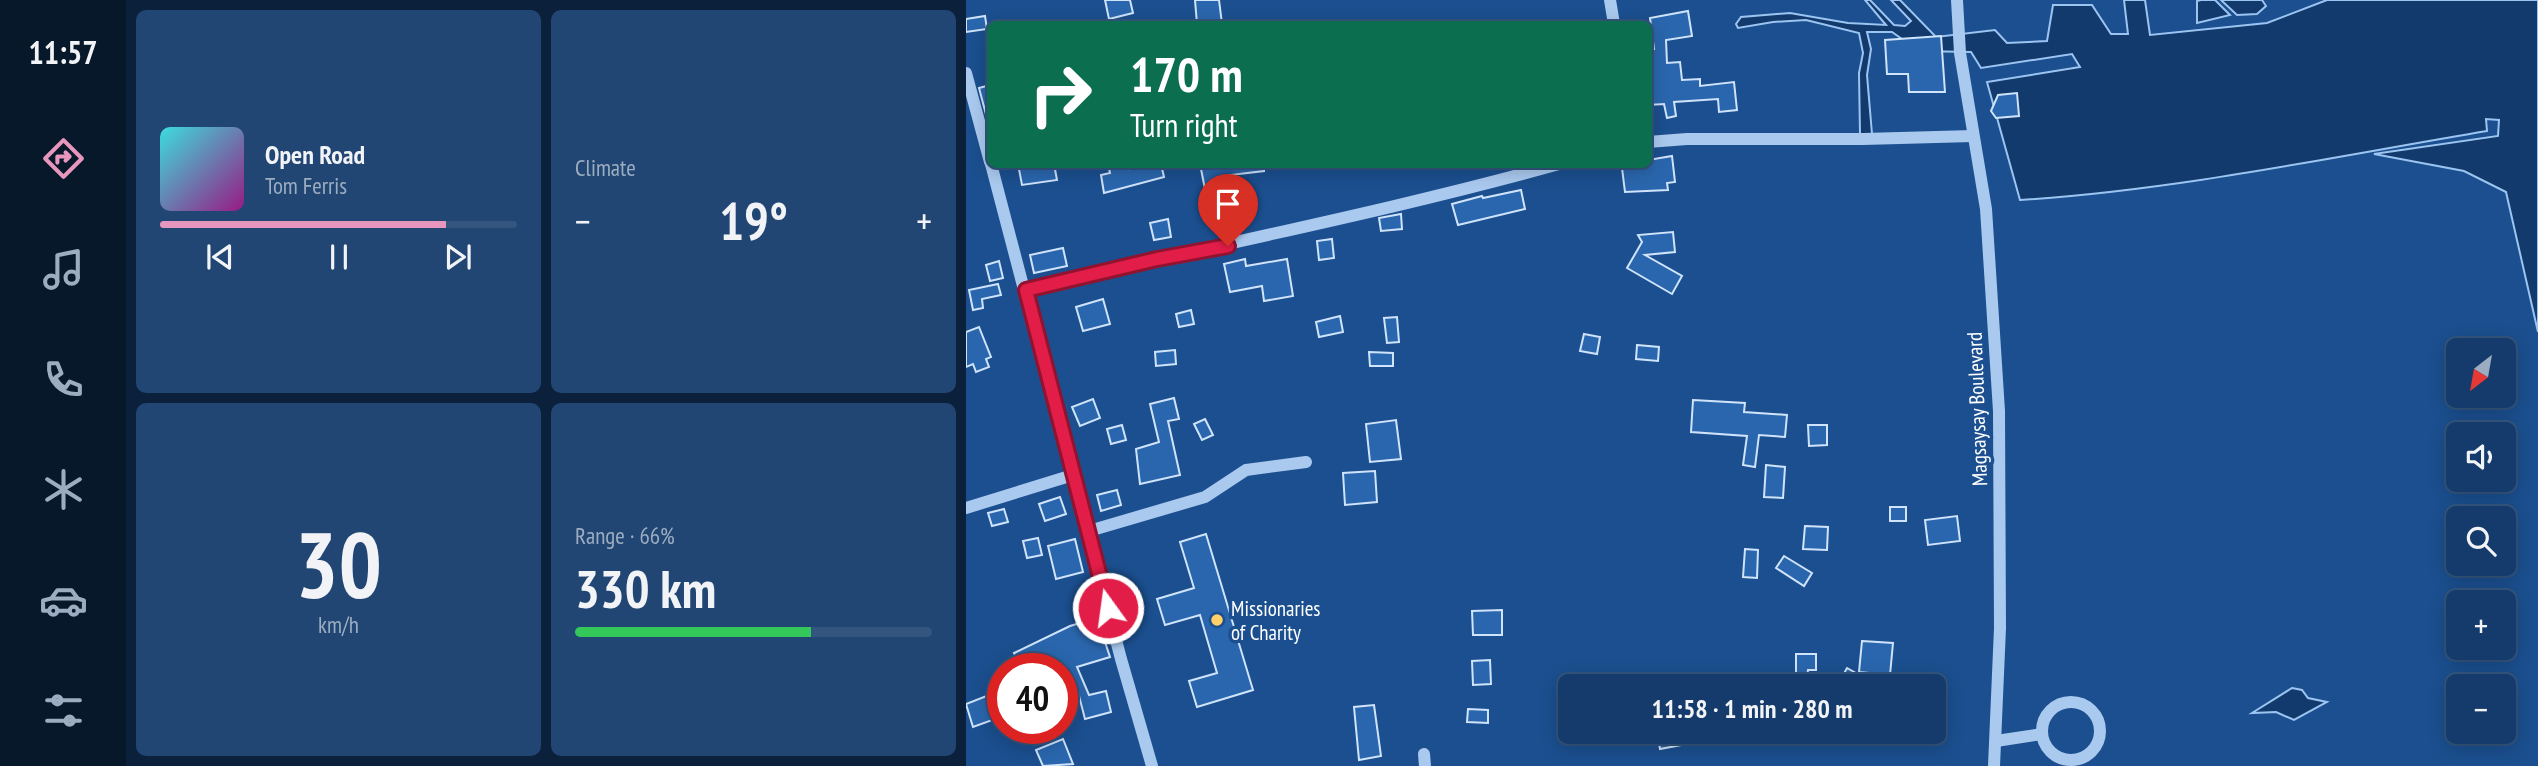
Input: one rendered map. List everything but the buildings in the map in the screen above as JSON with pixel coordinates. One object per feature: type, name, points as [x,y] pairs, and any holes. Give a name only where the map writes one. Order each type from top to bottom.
[{"type":"street","points":[[1610,0],[1614,21]]},
{"type":"street","name":"Magsaysay Boulevard","points":[[1957,1],[1960,53],[1986,209],[1999,411],[2000,628],[1994,766]]},
{"type":"street","points":[[966,73],[969,95],[987,151]]},
{"type":"street","points":[[1652,142],[1973,136]]},
{"type":"street","points":[[992,168],[1152,766]]},
{"type":"street","points":[[1026,290],[1157,259],[1308,228],[1543,168]]},
{"type":"street","points":[[1089,531],[1205,497],[1246,470],[1306,462]]},
{"type":"street","points":[[966,508],[1073,475]]},
{"type":"street","points":[[2075,702],[2083,704],[2096,716],[2101,733],[2095,749],[2081,759],[2072,761],[2064,760],[2049,750],[2042,734],[2042,725],[2050,710],[2057,705],[2075,702]]},
{"type":"street","points":[[1996,741],[2042,734]]},
{"type":"water","points":[[1865,0],[1870,0],[1894,25],[1905,26],[1911,21],[1891,0],[1900,0],[1936,37],[1995,30],[2007,43],[2047,41],[2053,5],[2092,5],[2111,34],[2128,34],[2124,0],[2145,0],[2150,35],[2267,23],[2327,0],[2538,0],[2538,332],[2506,192],[2464,171],[2374,154],[2498,136],[2499,120],[2486,119],[2487,131],[2254,172],[2137,189],[2020,200],[1987,82],[2080,67],[2072,54],[1981,68],[1971,52],[1919,51],[1892,32],[1867,32],[1871,49],[1867,75],[1872,134],[1860,134],[1859,73],[1863,53],[1859,33],[1806,20],[1738,28],[1736,24],[1741,17],[1790,13],[1848,23],[1886,25]]},
{"type":"water","points":[[2215,0],[2230,15],[2197,23],[2197,1]]},
{"type":"water","points":[[2221,0],[2262,0],[2266,6],[2257,14],[2237,15]]},
{"type":"water","points":[[2292,688],[2302,690],[2308,698],[2327,702],[2294,720],[2276,712],[2252,713]]},
{"type":"place","name":"Missionaries of Charity","points":[[1217,620]]},
{"type":"route","points":[[1108,608],[1026,290],[1157,259],[1228,246]]}]
